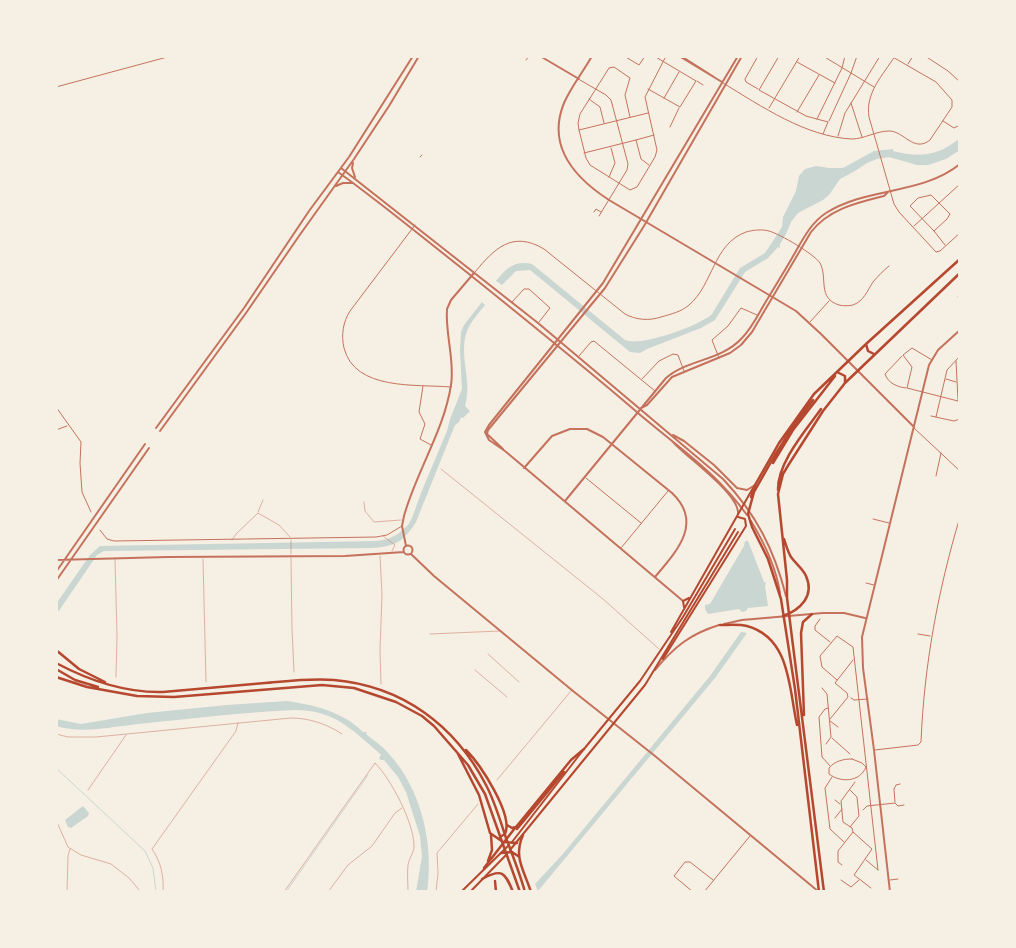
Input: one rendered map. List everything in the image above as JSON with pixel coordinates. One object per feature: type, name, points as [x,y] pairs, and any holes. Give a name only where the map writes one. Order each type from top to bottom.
[{"type":"main road","points":[[666,641],[755,485],[794,420],[814,394],[960,259]]},
{"type":"main road","points":[[778,494],[784,474],[797,450],[823,411],[845,383],[960,274]]},
{"type":"main road","points":[[866,344],[868,351],[874,354]]},
{"type":"main road","points":[[837,372],[845,376],[845,383]]},
{"type":"main road","points":[[762,478],[793,430],[837,372]]},
{"type":"main road","points":[[750,503],[762,478],[794,425],[813,400]]},
{"type":"main road","points":[[821,409],[786,461],[778,483],[778,494],[788,608],[824,892]]},
{"type":"main road","points":[[755,485],[748,514],[768,559],[781,599],[795,690],[819,892]]},
{"type":"main road","points":[[664,660],[746,526],[745,519],[738,517]]},
{"type":"main road","points":[[461,892],[510,844],[537,812],[584,749],[629,696],[683,617],[735,529]]},
{"type":"main road","points":[[470,892],[524,835],[613,723],[628,707],[654,671],[738,532]]},
{"type":"main road","points":[[782,533],[792,559],[806,575],[808,587],[806,597],[801,606],[795,612],[782,616]]},
{"type":"main road","points":[[684,609],[683,601],[691,596]]},
{"type":"main road","points":[[804,729],[801,632],[803,622],[812,614]]},
{"type":"main road","points":[[720,625],[738,625],[754,629],[777,646],[788,676],[800,737]]},
{"type":"main road","points":[[57,651],[79,669],[114,686]]},
{"type":"main road","points":[[56,663],[90,678],[137,691],[153,692],[309,680],[334,680],[351,682],[386,692],[407,702],[435,720],[476,761],[497,795],[507,825],[507,831],[503,836],[496,837]]},
{"type":"main road","points":[[56,669],[75,680],[109,691]]},
{"type":"main road","points":[[56,676],[75,684],[137,696],[174,697],[308,685],[341,686],[364,691],[407,707],[434,726],[468,765],[481,787],[520,892]]},
{"type":"main road","points":[[453,746],[476,788],[490,833],[492,850],[484,868]]},
{"type":"main road","points":[[461,746],[486,785],[525,892]]},
{"type":"main road","points":[[484,868],[572,760],[584,749]]},
{"type":"main road","points":[[507,825],[516,828]]},
{"type":"main road","points":[[490,833],[504,842],[516,843]]},
{"type":"main road","points":[[524,835],[519,845],[519,857],[531,892]]},
{"type":"main road","points":[[501,853],[512,852],[519,857]]},
{"type":"main road","points":[[482,878],[498,872],[502,873],[513,892]]},
{"type":"main road","points":[[495,881],[496,892]]},
{"type":"street","points":[[56,87],[171,56]]},
{"type":"street","points":[[156,428],[244,308],[298,227],[370,126],[414,56]]},
{"type":"street","points":[[160,431],[354,159],[419,56]]},
{"type":"street","points":[[526,60],[529,56]]},
{"type":"street","points":[[540,56],[606,94],[611,100],[628,167],[599,216]]},
{"type":"street","points":[[592,56],[565,102],[561,114],[562,146],[566,159],[575,173],[590,187],[609,200],[796,311],[960,470]]},
{"type":"street","points":[[624,56],[639,65],[645,56]]},
{"type":"street","points":[[654,56],[703,84]]},
{"type":"street","points":[[630,117],[625,95],[631,80],[629,76],[614,67],[609,68],[578,118],[579,130],[584,153],[590,165],[630,190],[635,189],[657,150],[645,97],[666,56]]},
{"type":"street","points":[[680,56],[799,126],[823,134],[852,139],[891,131],[915,144],[923,144],[930,140],[952,107],[953,102],[936,82],[891,56]]},
{"type":"street","points":[[559,341],[598,291],[738,56]]},
{"type":"street","points":[[683,601],[524,468],[488,436],[488,430],[556,344],[601,294],[646,222],[742,56]]},
{"type":"street","points":[[758,56],[745,79],[746,82],[797,112],[828,122]]},
{"type":"street","points":[[759,90],[779,56]]},
{"type":"street","points":[[769,109],[800,56]]},
{"type":"street","points":[[823,56],[875,88]]},
{"type":"street","points":[[817,119],[842,68],[845,56]]},
{"type":"street","points":[[823,134],[857,56]]},
{"type":"street","points":[[838,137],[843,116],[880,56]]},
{"type":"street","points":[[907,65],[913,56]]},
{"type":"street","points":[[925,56],[960,82]]},
{"type":"street","points":[[895,57],[875,88],[870,98],[868,109],[885,174],[897,210],[936,252],[939,252],[960,233]]},
{"type":"street","points":[[797,61],[835,83]]},
{"type":"street","points":[[664,98],[680,72]]},
{"type":"street","points":[[797,112],[820,75]]},
{"type":"street","points":[[670,127],[696,81]]},
{"type":"street","points":[[648,89],[680,108]]},
{"type":"street","points":[[589,99],[600,107],[604,124]]},
{"type":"street","points":[[851,102],[862,138]]},
{"type":"street","points":[[579,130],[649,113]]},
{"type":"street","points":[[942,121],[954,128],[960,125]]},
{"type":"street","points":[[584,153],[654,135]]},
{"type":"street","points":[[636,140],[641,158],[650,165]]},
{"type":"street","points":[[609,178],[615,163],[610,147]]},
{"type":"street","points":[[354,159],[352,168],[356,179]]},
{"type":"street","points":[[640,409],[647,405],[668,380],[718,357],[742,338],[771,295],[809,229],[825,214],[847,203],[936,178],[960,164]]},
{"type":"street","points":[[341,168],[538,323],[669,432],[734,490],[760,528],[775,560],[787,598]]},
{"type":"street","points":[[338,172],[412,228],[712,473],[731,493],[757,530],[775,571],[781,599]]},
{"type":"street","points":[[334,187],[343,183],[354,184]]},
{"type":"street","points":[[913,226],[960,184]]},
{"type":"street","points":[[906,210],[918,198],[934,196],[949,212],[950,216],[934,231]]},
{"type":"street","points":[[910,206],[946,246]]},
{"type":"street","points":[[960,207],[960,213]]},
{"type":"street","points":[[594,212],[596,209],[602,212]]},
{"type":"street","points":[[415,225],[350,311],[343,327],[344,350],[350,362],[364,375],[379,380],[451,387]]},
{"type":"street","points":[[404,552],[406,546],[402,526],[403,520],[432,445],[451,387],[452,375],[447,309],[451,300],[486,258],[499,247],[512,242],[528,242],[544,249],[625,314],[646,320],[661,317],[691,304],[730,242],[740,235],[757,230],[774,233],[817,260],[821,265],[824,292],[830,300],[845,306],[855,304],[864,298],[875,280],[889,266]]},
{"type":"street","points":[[512,302],[524,289],[529,289],[550,308],[538,323]]},
{"type":"street","points":[[565,501],[669,375],[683,368],[734,351],[752,332],[771,295]]},
{"type":"street","points":[[809,322],[830,300]]},
{"type":"street","points":[[718,357],[712,340],[728,326],[740,309],[744,308],[758,315]]},
{"type":"street","points":[[891,892],[875,750],[862,668],[862,648],[867,619],[922,392],[932,360],[938,350],[960,330]]},
{"type":"street","points":[[578,357],[594,341],[655,391]]},
{"type":"street","points":[[932,360],[912,348],[886,371],[885,376],[894,385],[958,400]]},
{"type":"street","points":[[641,380],[659,361],[673,354],[678,355],[684,372]]},
{"type":"street","points":[[903,355],[912,367],[907,388]]},
{"type":"street","points":[[936,417],[947,370],[960,356]]},
{"type":"street","points":[[955,360],[960,405]]},
{"type":"street","points":[[945,379],[957,382]]},
{"type":"street","points":[[423,385],[419,412],[425,424],[420,440],[432,445]]},
{"type":"street","points":[[56,407],[81,442],[82,492],[91,512]]},
{"type":"street","points":[[931,416],[954,421],[960,419]]},
{"type":"street","points":[[56,430],[69,426]]},
{"type":"street","points":[[524,468],[550,438],[564,430],[575,428],[587,429],[597,433],[612,444],[668,490],[676,497],[682,509],[686,520],[685,535],[680,546],[655,577]]},
{"type":"street","points":[[669,432],[684,441],[709,461],[737,488],[747,490],[755,485]]},
{"type":"street","points":[[667,436],[722,488],[738,506],[738,517]]},
{"type":"street","points":[[56,572],[145,444]]},
{"type":"street","points":[[56,581],[149,448]]},
{"type":"street","points":[[936,476],[941,453]]},
{"type":"street","points":[[585,477],[641,524]]},
{"type":"street","points":[[621,548],[668,490]]},
{"type":"street","points":[[875,750],[918,745],[921,742],[931,636],[937,604],[960,517]]},
{"type":"street","points":[[873,519],[890,523]]},
{"type":"street","points":[[867,619],[890,523]]},
{"type":"street","points":[[100,530],[107,539],[114,541],[232,540],[384,537],[402,526]]},
{"type":"street","points":[[406,546],[412,548],[411,554]]},
{"type":"street","points":[[56,560],[390,554],[404,552],[411,554],[434,576],[819,892]]},
{"type":"street","points":[[866,584],[875,585]]},
{"type":"street","points":[[654,671],[688,637],[720,625],[742,620],[812,614],[837,613],[867,619]]},
{"type":"street","points":[[820,620],[815,626],[815,630],[830,643]]},
{"type":"street","points":[[918,634],[931,636]]},
{"type":"street","points":[[837,680],[821,666],[820,656],[835,637],[840,636],[852,646],[878,870],[865,859]]},
{"type":"street","points":[[830,720],[848,697],[848,694],[835,682],[854,659]]},
{"type":"street","points":[[822,688],[827,694],[830,720],[831,738],[826,744]]},
{"type":"street","points":[[851,698],[868,699]]},
{"type":"street","points":[[828,708],[824,708],[819,717],[822,757],[831,766]]},
{"type":"street","points":[[830,720],[838,727]]},
{"type":"street","points":[[831,738],[850,754]]},
{"type":"street","points":[[852,759],[866,767],[863,773],[854,779],[845,780],[832,777],[828,772],[831,766],[841,760],[852,759]]},
{"type":"street","points":[[832,777],[825,788],[830,829],[845,842]]},
{"type":"street","points":[[855,782],[841,799],[843,822],[872,849],[854,875],[871,888]]},
{"type":"street","points":[[895,803],[894,789],[900,784]]},
{"type":"street","points":[[849,790],[857,797],[860,816],[850,827]]},
{"type":"street","points":[[835,800],[841,805]]},
{"type":"street","points":[[863,810],[870,805],[895,803],[898,806],[904,805]]},
{"type":"street","points":[[835,818],[842,809]]},
{"type":"street","points":[[842,865],[838,862],[837,852],[853,832]]},
{"type":"street","points":[[704,892],[750,836]]},
{"type":"street","points":[[693,892],[674,876],[687,861],[713,880]]},
{"type":"street","points":[[841,880],[851,887],[859,879]]},
{"type":"street","points":[[890,880],[898,879]]},
{"type":"lane","points":[[441,469],[603,599],[660,650]]},
{"type":"lane","points":[[232,540],[258,513],[263,500]]},
{"type":"lane","points":[[364,502],[365,511],[374,522],[403,520]]},
{"type":"lane","points":[[258,513],[277,524],[291,538],[294,672]]},
{"type":"lane","points":[[384,537],[395,545],[390,554]]},
{"type":"lane","points":[[380,554],[382,594],[381,684]]},
{"type":"lane","points":[[203,557],[206,682]]},
{"type":"lane","points":[[115,558],[118,636],[116,678]]},
{"type":"lane","points":[[430,634],[501,631]]},
{"type":"lane","points":[[488,654],[519,682]]},
{"type":"lane","points":[[475,670],[507,697]]},
{"type":"lane","points":[[497,780],[572,690]]},
{"type":"lane","points":[[56,734],[84,737],[238,722],[301,719],[327,726],[342,734]]},
{"type":"lane","points":[[163,892],[162,872],[152,849],[236,731],[238,722]]},
{"type":"lane","points":[[88,790],[127,734]]},
{"type":"lane","points":[[284,892],[375,763],[389,781],[402,808],[414,845],[408,866],[408,892]]},
{"type":"lane","points":[[436,892],[438,873],[437,852],[478,804]]},
{"type":"lane","points":[[328,892],[350,864],[372,846],[395,813],[402,808]]},
{"type":"lane","points":[[56,820],[66,846],[81,855],[111,864],[129,878],[141,892]]},
{"type":"lane","points":[[68,892],[68,856],[70,849]]},
{"type":"shaded area","points":[[960,138],[960,150],[946,159],[928,165],[917,165],[889,157],[877,159],[840,179],[829,195],[823,200],[798,213],[791,222],[780,244],[780,248],[778,247],[768,258],[745,272],[715,320],[701,328],[640,353],[630,352],[530,270],[516,271],[502,285],[496,281],[511,266],[521,263],[532,264],[625,340],[644,341],[670,334],[695,324],[712,314],[740,268],[765,253],[782,227],[783,217],[796,191],[799,176],[805,169],[816,166],[843,168],[874,151],[893,149],[893,151],[902,153],[928,154],[944,149]]},
{"type":"shaded area","points":[[482,302],[485,305],[467,331],[464,349],[467,388],[465,406],[470,411],[463,418],[461,417],[455,425],[416,522],[402,539],[391,545],[370,548],[104,551],[97,555],[56,615],[56,604],[90,555],[100,546],[377,541],[388,539],[398,534],[408,525],[412,518],[447,431],[462,389],[461,332],[464,325]]},
{"type":"shaded area","points":[[745,541],[748,541],[766,583],[768,606],[748,608],[742,612],[739,609],[708,614],[705,605],[710,604],[744,546]]},
{"type":"shaded area","points":[[741,632],[747,633],[715,678],[538,891],[535,884],[562,855],[710,676]]},
{"type":"shaded area","points":[[287,701],[318,707],[347,719],[363,732],[367,732],[366,734],[384,748],[400,768],[410,784],[417,801],[427,837],[429,874],[427,892],[416,892],[422,856],[420,836],[406,792],[398,777],[384,760],[379,758],[381,755],[378,752],[350,728],[331,717],[320,713],[294,710],[221,715],[90,730],[67,729],[56,726],[56,719],[81,724],[147,713]]},
{"type":"shaded area","points":[[83,806],[89,813],[88,816],[71,828],[68,827],[65,820]]},
{"type":"waterway","points":[[56,768],[145,851],[153,868],[156,892]]},
{"type":"waterway","points":[[286,892],[368,775]]}]
